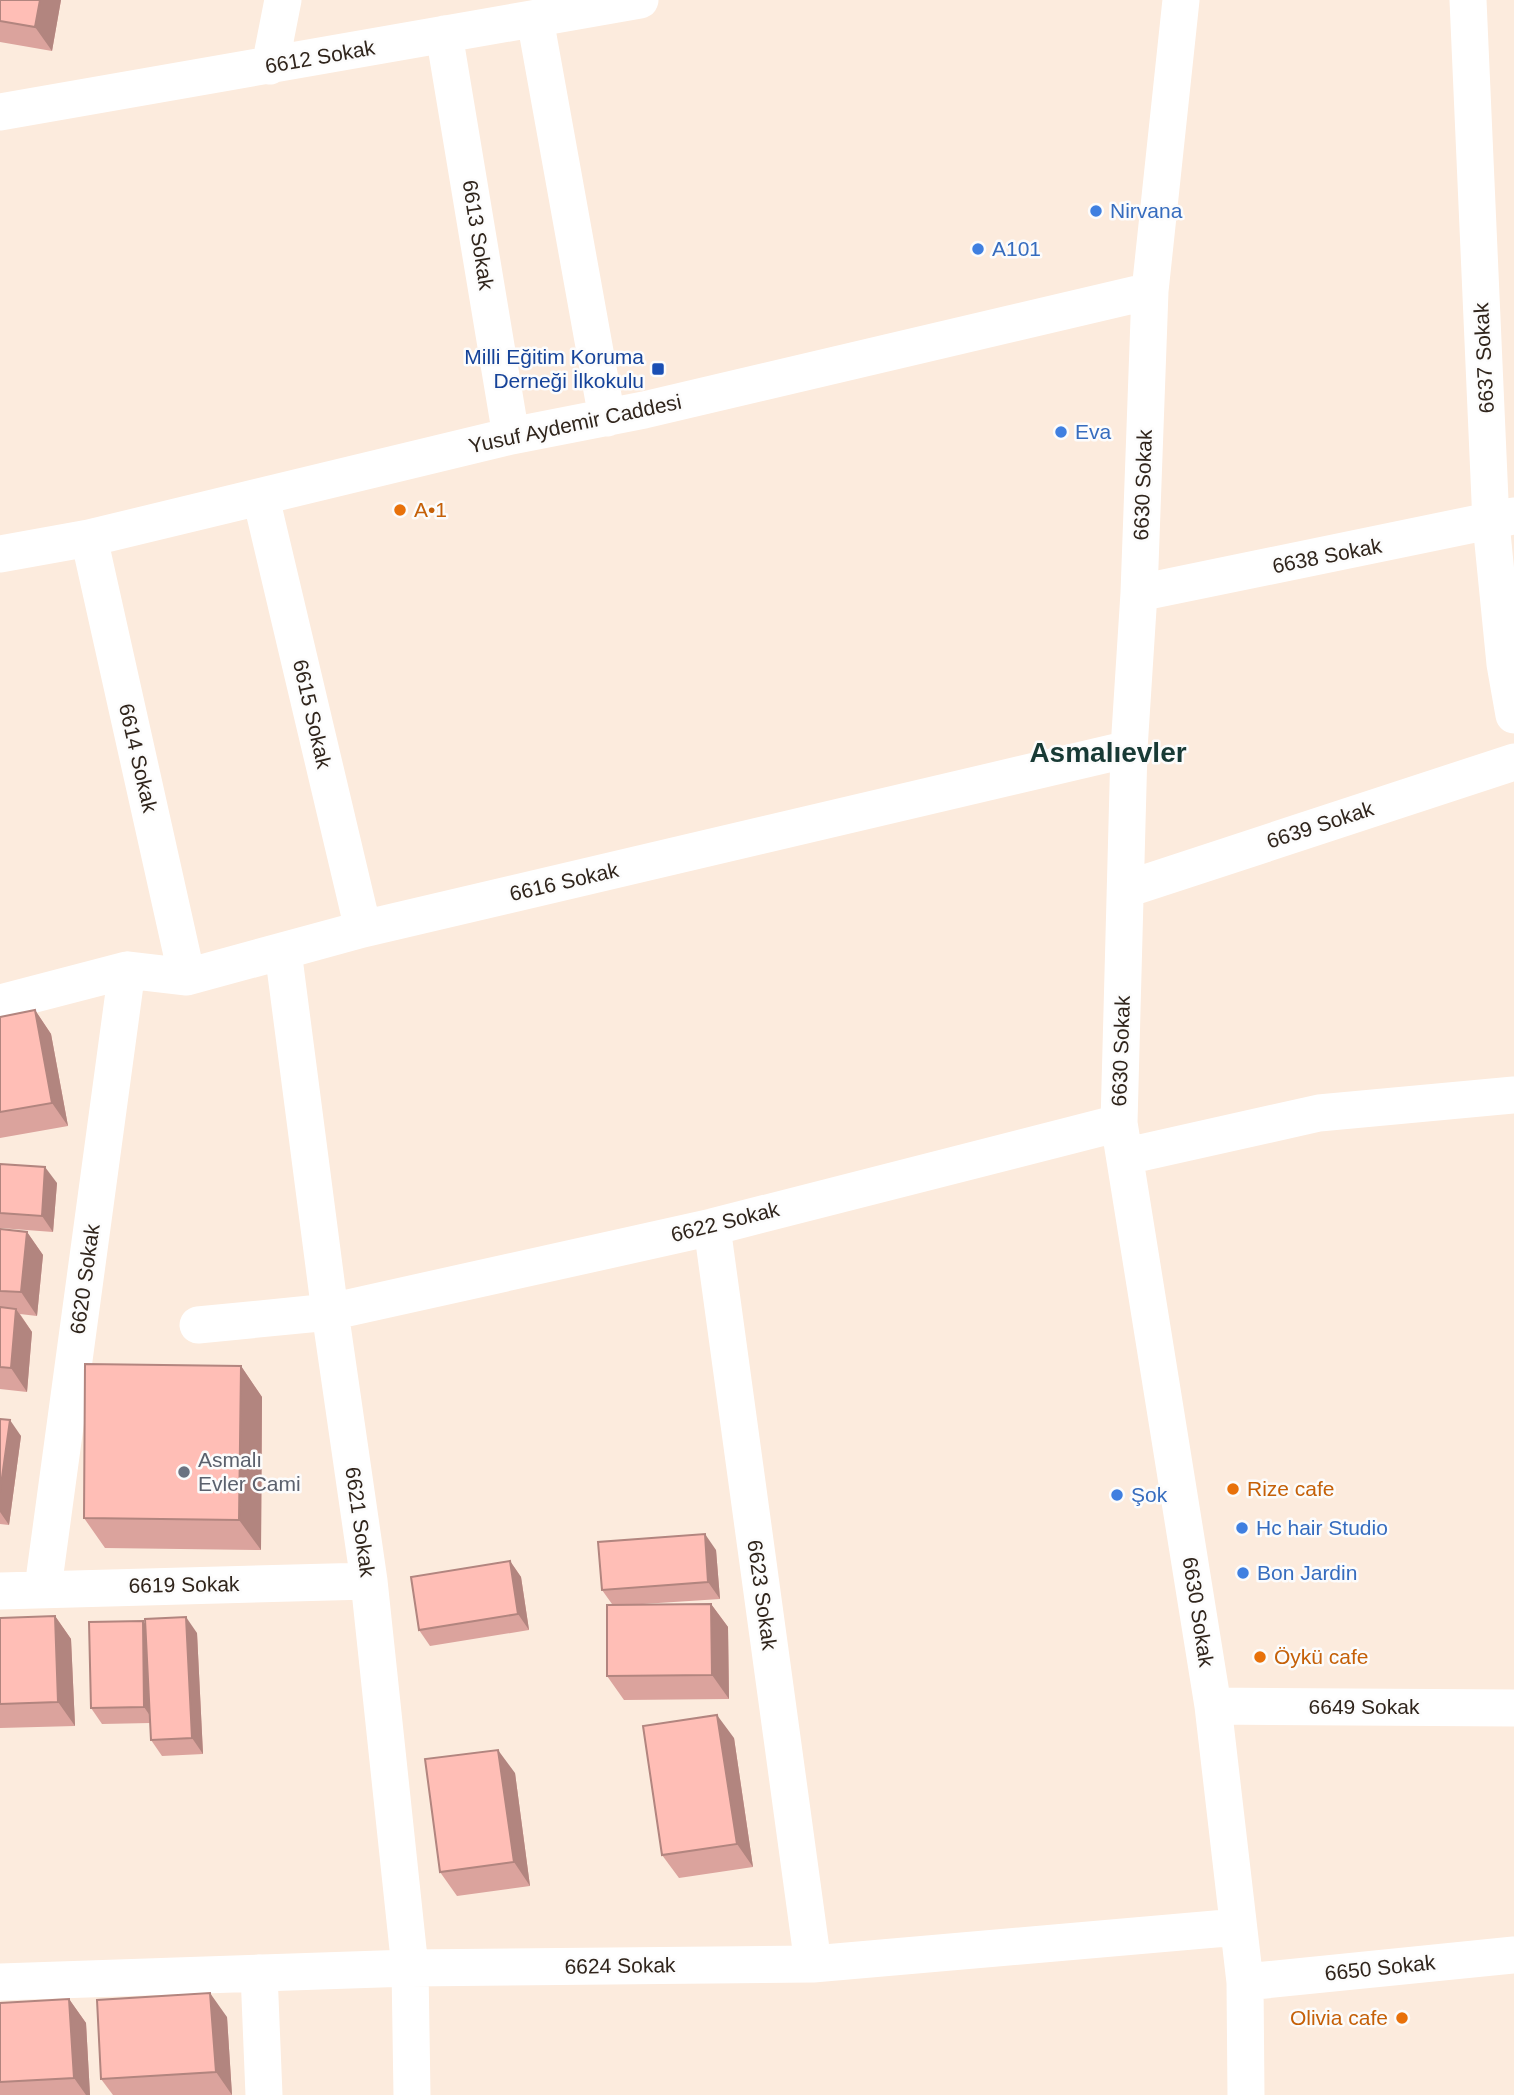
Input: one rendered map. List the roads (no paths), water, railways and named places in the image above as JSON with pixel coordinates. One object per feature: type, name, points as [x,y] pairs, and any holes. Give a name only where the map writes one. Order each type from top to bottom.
[{"type":"street","points":[[270,66],[283,0]]},
{"type":"street","name":"6612 Sokak","points":[[0,112],[535,19],[585,5],[640,0]]},
{"type":"street","name":"6630 Sokak","points":[[1181,0],[1150,291],[1139,593],[1129,749],[1123,1139],[1213,1706],[1245,1982],[1245,2095]]},
{"type":"street","name":"6637 Sokak","points":[[1468,0],[1514,715]]},
{"type":"street","points":[[535,19],[607,418]]},
{"type":"street","name":"6613 Sokak","points":[[444,34],[511,436]]},
{"type":"street","name":"Yusuf Aydemir Caddesi","points":[[0,554],[89,538],[511,436],[607,418],[1150,291]]},
{"type":"street","name":"6615 Sokak","points":[[261,498],[363,929]]},
{"type":"street","name":"6638 Sokak","points":[[1139,593],[1503,520]]},
{"type":"street","name":"6614 Sokak","points":[[89,538],[187,977]]},
{"type":"street","name":"6616 Sokak","points":[[0,1003],[127,970],[187,977],[363,929],[1129,749]]},
{"type":"street","name":"6639 Sokak","points":[[1127,889],[1514,762]]},
{"type":"street","name":"6621 Sokak","points":[[284,951],[330,1311],[369,1581],[410,1968],[412,2095]]},
{"type":"street","name":"6620 Sokak","points":[[43,1588],[127,970]]},
{"type":"street","name":"6622 Sokak","points":[[198,1325],[330,1311],[1123,1139],[1319,1113],[1514,1095]]},
{"type":"street","name":"6623 Sokak","points":[[712,1227],[813,1964]]},
{"type":"street","name":"6619 Sokak","points":[[0,1591],[369,1581]]},
{"type":"street","name":"6649 Sokak","points":[[1213,1706],[1514,1708]]},
{"type":"street","name":"6624 Sokak","points":[[0,1982],[410,1968],[813,1964],[1238,1927]]},
{"type":"street","name":"6650 Sokak","points":[[1245,1982],[1514,1955]]},
{"type":"street","points":[[259,1973],[264,2095]]},
{"type":"place","name":"Nirvana","points":[[1096,211]]},
{"type":"place","name":"A101","points":[[978,249]]},
{"type":"place","name":"Milli Eğitim Koruma Derneği İlkokulu","points":[[658,369]]},
{"type":"place","name":"Eva","points":[[1061,432]]},
{"type":"place","name":"A•1","points":[[400,510]]},
{"type":"place","name":"Asmalı Evler Cami","points":[[184,1472]]},
{"type":"place","name":"Rize cafe","points":[[1233,1489]]},
{"type":"place","name":"Şok","points":[[1117,1495]]},
{"type":"place","name":"Hc hair Studio","points":[[1242,1528]]},
{"type":"place","name":"Bon Jardin","points":[[1243,1573]]},
{"type":"place","name":"Öykü cafe","points":[[1260,1657]]},
{"type":"place","name":"Olivia cafe","points":[[1402,2018]]},
{"type":"district","name":"Asmalıevler","points":[[1108,752]]}]
